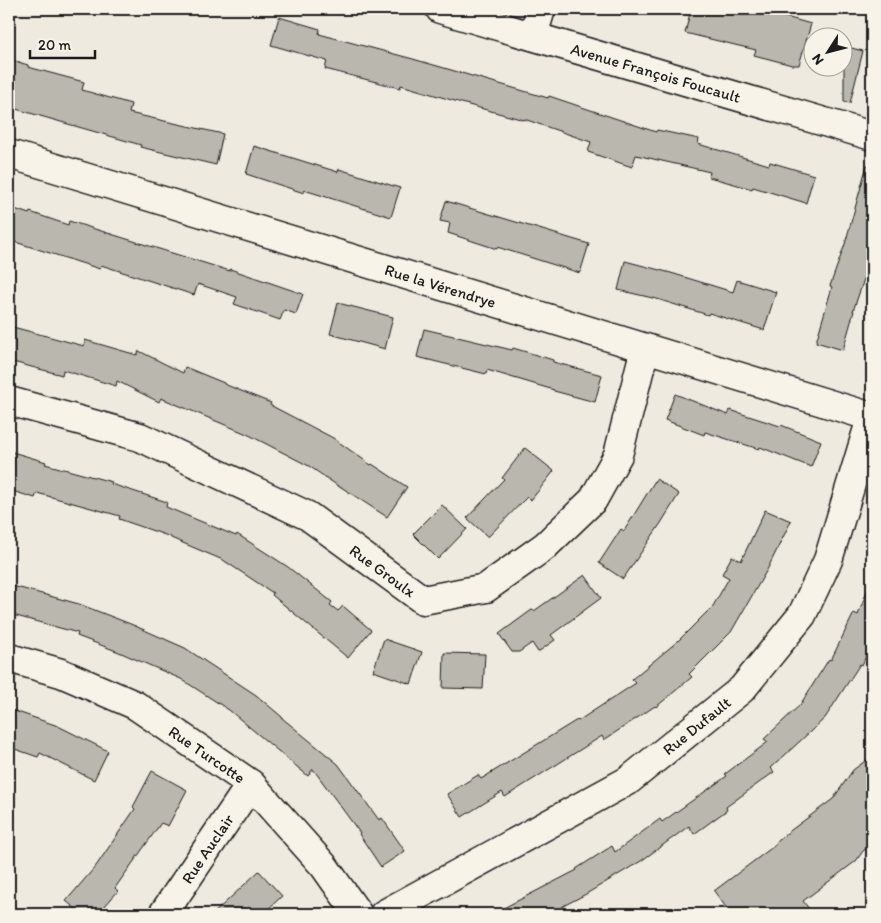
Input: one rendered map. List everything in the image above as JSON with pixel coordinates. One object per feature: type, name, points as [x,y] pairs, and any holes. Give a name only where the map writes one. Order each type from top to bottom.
[{"type":"street","name":"Avenue François Foucault","points":[[440,9],[872,136]]},
{"type":"street","points":[[534,36],[541,9]]},
{"type":"street","name":"Rue la Vérendrye","points":[[9,154],[872,416]]},
{"type":"street","name":"Rue Groulx","points":[[9,401],[140,437],[308,516],[423,600],[486,588],[545,546],[593,500],[618,455],[645,348]]},
{"type":"street","name":"Rue Dufault","points":[[384,914],[629,780],[742,689],[802,615],[828,560],[872,416]]},
{"type":"street","name":"Rue Turcotte","points":[[9,658],[61,673],[136,705],[251,784],[324,866],[358,914]]},
{"type":"street","name":"Rue Auclair","points":[[163,914],[251,784]]},
{"type":"building","points":[[691,9],[757,9],[811,24],[810,28],[804,28],[804,48],[799,65],[792,65],[754,55],[756,50],[685,33]]},
{"type":"building","points":[[279,17],[320,29],[319,34],[548,98],[549,96],[656,132],[657,130],[699,139],[698,144],[769,165],[770,162],[814,175],[806,203],[753,187],[752,189],[709,177],[710,172],[636,155],[632,167],[588,152],[591,142],[524,119],[401,85],[400,88],[325,69],[327,61],[271,45]]},
{"type":"building","points":[[854,49],[863,51],[850,103],[844,102],[844,78],[854,78]]},
{"type":"building","points":[[9,59],[28,65],[28,67],[84,82],[82,90],[131,104],[129,113],[223,134],[216,165],[140,147],[141,145],[9,107]]},
{"type":"building","points":[[254,146],[338,172],[339,169],[400,188],[391,217],[304,190],[304,193],[246,174]]},
{"type":"building","points":[[867,165],[872,166],[872,256],[853,311],[843,350],[816,342],[832,287],[830,286],[845,244]]},
{"type":"building","points":[[446,201],[589,244],[580,273],[448,233],[450,223],[440,221]]},
{"type":"building","points":[[9,207],[68,225],[69,221],[230,271],[230,269],[303,294],[296,314],[284,310],[280,320],[234,304],[237,297],[198,284],[194,295],[101,265],[100,269],[9,240]]},
{"type":"building","points":[[625,261],[733,292],[737,280],[776,292],[764,330],[709,313],[708,315],[657,299],[618,290]]},
{"type":"building","points":[[338,303],[393,317],[385,349],[330,334]]},
{"type":"building","points":[[9,326],[84,346],[85,340],[137,355],[139,351],[183,373],[185,367],[271,403],[270,405],[333,438],[371,465],[407,487],[387,517],[309,466],[247,434],[161,398],[159,402],[117,381],[116,386],[63,370],[62,375],[9,361]]},
{"type":"building","points":[[424,329],[512,350],[513,348],[553,360],[553,362],[602,375],[595,402],[487,370],[486,374],[417,357]]},
{"type":"building","points":[[675,394],[728,415],[730,410],[781,425],[821,441],[811,467],[760,447],[759,449],[705,432],[704,435],[665,420]]},
{"type":"building","points":[[525,448],[554,471],[531,500],[527,497],[488,537],[467,518],[504,479],[502,478]]},
{"type":"building","points":[[9,451],[46,462],[45,464],[112,482],[111,484],[167,502],[166,507],[236,536],[237,534],[288,567],[332,602],[330,605],[338,611],[343,606],[371,630],[348,658],[272,595],[273,593],[223,560],[171,537],[119,519],[120,516],[37,493],[35,498],[9,490]]},
{"type":"building","points":[[656,479],[679,494],[623,579],[599,563],[621,529],[624,531]]},
{"type":"building","points":[[442,505],[467,529],[438,559],[413,534]]},
{"type":"building","points":[[765,510],[791,521],[768,568],[731,632],[689,674],[692,677],[656,707],[604,740],[602,736],[505,797],[502,792],[462,817],[447,794],[478,775],[481,779],[578,721],[636,683],[632,679],[678,641],[713,606],[729,578],[722,574],[732,556],[741,561]]},
{"type":"building","points":[[585,575],[601,598],[551,635],[555,640],[538,652],[532,643],[519,652],[512,652],[499,634]]},
{"type":"building","points":[[871,581],[872,643],[862,665],[860,664],[825,718],[771,768],[774,772],[726,807],[727,810],[694,834],[689,826],[641,861],[548,914],[492,914],[577,870],[612,846],[615,852],[660,819],[662,822],[727,776],[725,774],[768,742],[764,739],[800,705],[829,659],[831,660],[854,613],[858,615]]},
{"type":"building","points":[[9,585],[79,604],[185,648],[256,695],[338,764],[379,820],[382,818],[405,851],[381,867],[360,833],[313,769],[308,776],[229,710],[181,679],[77,636],[78,633],[9,614]]},
{"type":"building","points":[[384,639],[422,652],[411,684],[373,671]]},
{"type":"building","points":[[444,653],[485,654],[483,689],[443,688]]},
{"type":"building","points":[[9,709],[58,726],[108,751],[94,780],[40,753],[38,757],[9,747]]},
{"type":"building","points":[[872,756],[872,844],[863,851],[856,861],[803,901],[813,914],[731,914],[714,891],[833,799],[853,770]]},
{"type":"building","points":[[152,771],[187,790],[168,826],[161,823],[115,888],[118,891],[98,914],[82,914],[66,901],[96,866],[135,809],[133,807]]},
{"type":"building","points":[[259,871],[282,896],[263,914],[213,914]]}]
